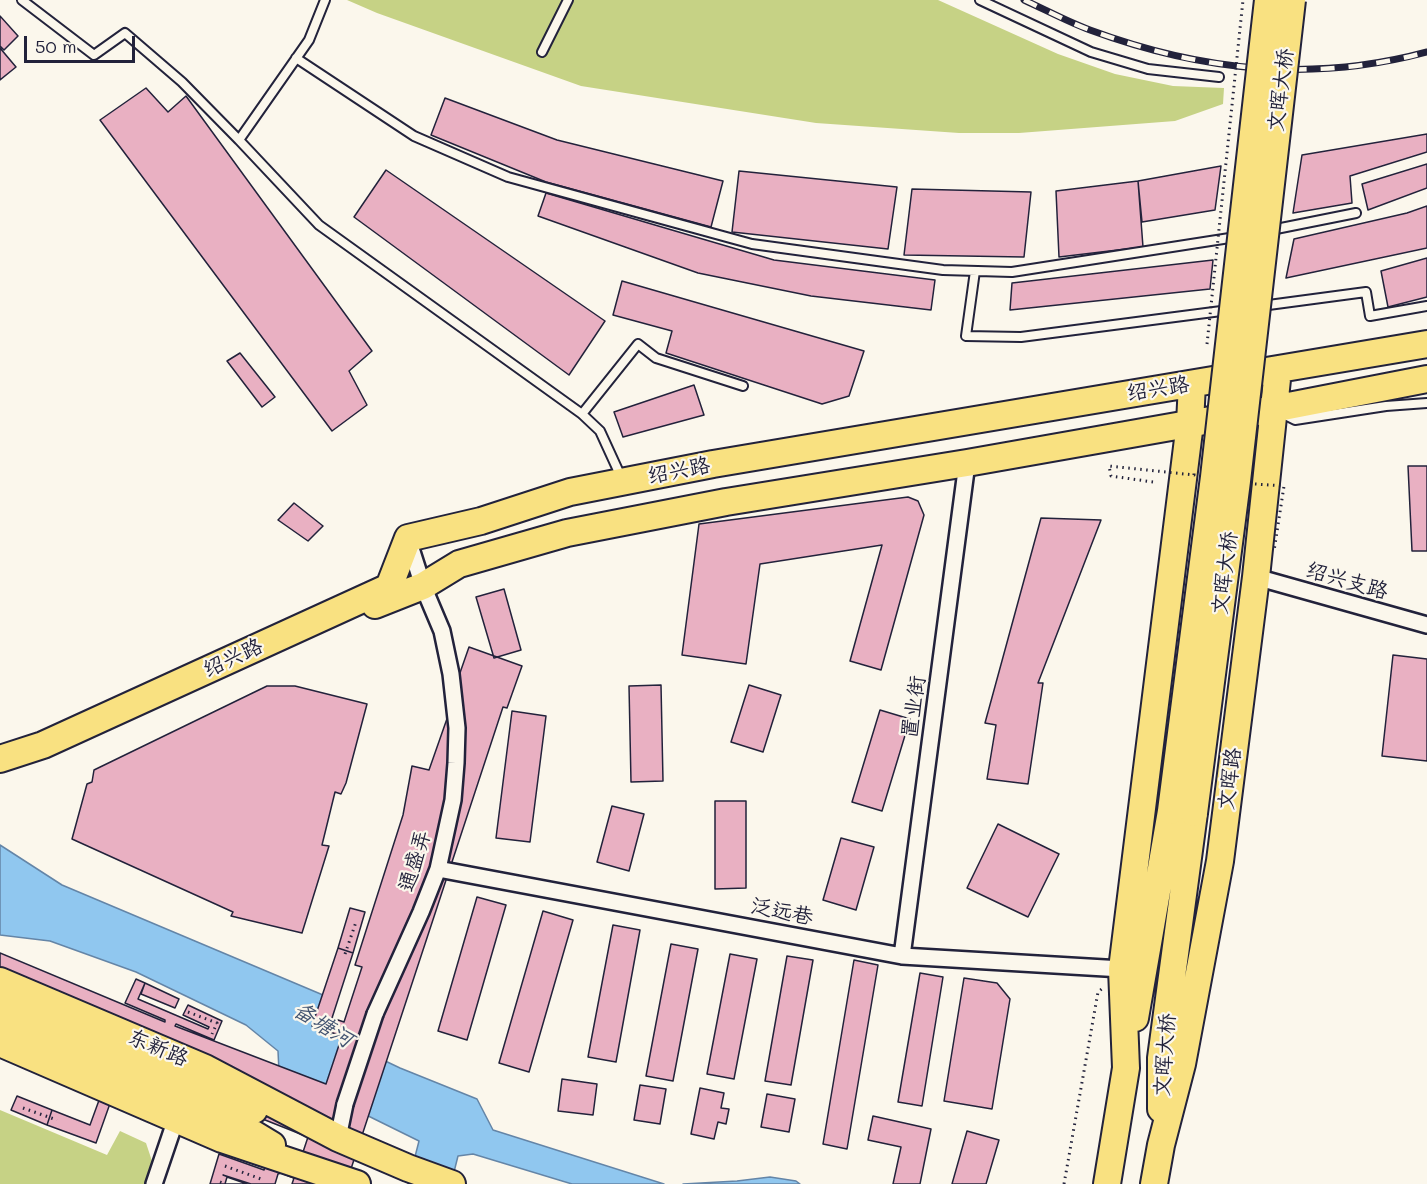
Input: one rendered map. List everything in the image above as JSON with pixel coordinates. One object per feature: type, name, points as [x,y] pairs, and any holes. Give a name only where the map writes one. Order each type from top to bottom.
[{"type":"main road","name":"文晖大桥","points":[[1161,1145],[1161,1058],[1182,812],[1187,698],[1268,0]]},
{"type":"main road","name":"文晖大桥","points":[[1126,1068],[1182,812],[1237,481],[1292,0]]},
{"type":"main road","name":"绍兴路","points":[[0,759],[43,745],[389,587],[408,538],[481,521],[570,492],[736,460],[1427,344]]},
{"type":"main road","name":"文晖路","points":[[1154,1184],[1161,1145],[1182,1064],[1220,861],[1256,577],[1278,370]]},
{"type":"main road","name":"绍兴路","points":[[0,773],[45,758],[382,602],[423,586],[459,564],[567,533],[726,502],[967,463],[1273,409],[1427,379]]},
{"type":"main road","points":[[1107,1184],[1126,1068],[1122,969],[1190,423],[1192,384]]},
{"type":"main road","name":"东新路","points":[[0,981],[205,1068],[338,1138],[452,1184]]},
{"type":"main road","name":"东新路","points":[[0,1004],[249,1108],[313,1124]]},
{"type":"main road","name":"东新路","points":[[0,1023],[234,1122],[303,1165]]},
{"type":"main road","name":"东新路","points":[[0,1043],[222,1139],[357,1184]]},
{"type":"street","name":"置业街","points":[[902,956],[967,463]]},
{"type":"street","name":"通盛弄","points":[[338,1138],[345,1104],[375,1014],[438,869],[453,800],[457,728],[451,674],[442,632],[423,586],[408,538]]},
{"type":"street","name":"绍兴支路","points":[[1256,577],[1427,625]]},
{"type":"street","name":"泛远巷","points":[[438,869],[902,956],[1122,969]]},
{"type":"street","points":[[154,1184],[176,1119]]},
{"type":"lane","points":[[22,0],[94,55],[125,33],[182,82],[319,225],[582,414],[600,431],[623,482]]},
{"type":"lane","points":[[239,140],[309,40],[325,0]]},
{"type":"lane","points":[[542,52],[568,0]]},
{"type":"lane","points":[[980,0],[1091,52],[1148,69],[1219,76]]},
{"type":"lane","points":[[296,58],[414,136],[508,177],[752,244],[943,270],[1012,272],[1184,246],[1356,213]]},
{"type":"lane","points":[[975,271],[966,336],[1021,337],[1366,292],[1370,316],[1427,306]]},
{"type":"lane","points":[[582,414],[638,344],[656,358],[743,386]]},
{"type":"lane","points":[[1273,409],[1295,420],[1386,406],[1427,403]]},
{"type":"path","points":[[1207,344],[1244,0]]},
{"type":"path","points":[[1153,482],[1111,476],[1109,466],[1194,475],[1195,463]]},
{"type":"path","points":[[345,954],[356,922]]},
{"type":"path","points":[[1064,1184],[1098,992],[1122,969]]},
{"type":"path","points":[[188,1012],[217,1023],[212,1034]]},
{"type":"path","points":[[23,1108],[57,1120]]},
{"type":"path","points":[[225,1166],[261,1179]]},
{"type":"path","points":[[220,1182],[225,1184]]},
{"type":"green space","points":[[347,0],[938,0],[1058,54],[1115,74],[1173,86],[1224,88],[1223,104],[1175,121],[1019,133],[959,133],[816,123],[581,86],[377,13]]},
{"type":"green space","points":[[0,1110],[107,1155],[120,1131],[146,1143],[152,1161],[145,1184],[0,1184]]},
{"type":"water","points":[[0,845],[62,885],[323,995],[314,1027],[400,1068],[477,1099],[493,1130],[664,1184],[572,1184],[473,1154],[458,1156],[451,1184],[408,1184],[419,1141],[279,1072],[278,1051],[246,1025],[136,972],[50,941],[0,935]]},
{"type":"water","points":[[770,1177],[796,1181],[800,1184],[683,1184],[737,1181]]},
{"type":"building","points":[[0,16],[18,36],[4,50],[0,46]]},
{"type":"building","points":[[0,48],[16,67],[0,80]]},
{"type":"building","points":[[146,88],[168,112],[186,96],[372,351],[349,371],[367,405],[332,431],[100,120]]},
{"type":"building","points":[[445,98],[557,140],[723,181],[711,227],[546,182],[431,135]]},
{"type":"building","points":[[1427,134],[1427,152],[1350,176],[1352,203],[1293,213],[1302,155]]},
{"type":"building","points":[[1427,164],[1427,188],[1368,210],[1362,184]]},
{"type":"building","points":[[1221,166],[1215,210],[1142,222],[1138,181]]},
{"type":"building","points":[[386,170],[605,321],[569,375],[354,217]]},
{"type":"building","points":[[739,171],[897,187],[888,249],[732,232]]},
{"type":"building","points":[[1138,181],[1143,247],[1059,257],[1056,191]]},
{"type":"building","points":[[912,189],[1031,192],[1024,257],[904,255]]},
{"type":"building","points":[[546,193],[774,260],[935,280],[931,310],[811,296],[698,273],[538,216]]},
{"type":"building","points":[[1427,206],[1427,248],[1286,278],[1294,239],[1407,213]]},
{"type":"building","points":[[1427,258],[1427,297],[1388,307],[1381,271]]},
{"type":"building","points":[[1213,260],[1210,289],[1010,310],[1012,283]]},
{"type":"building","points":[[622,281],[864,351],[849,396],[822,404],[666,353],[672,331],[613,315]]},
{"type":"building","points":[[240,353],[275,397],[262,407],[227,361]]},
{"type":"building","points":[[694,385],[704,415],[623,437],[614,412]]},
{"type":"building","points":[[1408,466],[1427,466],[1427,551],[1412,551]]},
{"type":"building","points":[[908,497],[918,501],[924,515],[881,670],[850,661],[882,545],[760,564],[746,664],[682,655],[699,524]]},
{"type":"building","points":[[294,503],[323,526],[308,541],[278,520]]},
{"type":"building","points":[[1041,518],[1101,520],[1038,683],[1043,683],[1028,784],[987,779],[996,725],[985,723]]},
{"type":"building","points":[[504,589],[521,650],[494,658],[476,597]]},
{"type":"building","points":[[469,647],[522,666],[507,708],[503,707],[346,1184],[292,1184],[294,1178],[281,1173],[278,1174],[275,1184],[251,1184],[223,1175],[247,1184],[210,1184],[219,1154],[264,1170],[268,1156],[298,1167],[308,1137],[124,1064],[96,1143],[47,1125],[52,1110],[90,1125],[114,1059],[0,1014],[0,953],[165,1022],[165,1020],[125,1003],[136,979],[145,983],[138,999],[208,1029],[209,1027],[183,1015],[188,1005],[222,1021],[214,1040],[176,1024],[175,1026],[326,1084],[342,1036],[312,1026],[338,948],[353,953],[332,1018],[344,1022],[362,967],[355,965],[403,815],[412,766],[429,770],[456,693],[454,690]]},
{"type":"building","points":[[1393,655],[1427,659],[1427,761],[1382,756]]},
{"type":"building","points":[[661,685],[663,781],[631,782],[629,686]]},
{"type":"building","points":[[749,685],[781,695],[763,752],[731,742]]},
{"type":"building","points":[[267,686],[295,686],[367,704],[346,783],[341,794],[335,792],[322,845],[329,846],[302,933],[231,916],[233,912],[72,839],[87,784],[92,782],[94,770]]},
{"type":"building","points":[[880,710],[910,719],[882,811],[852,802]]},
{"type":"building","points":[[512,711],[546,716],[530,842],[496,838]]},
{"type":"building","points":[[715,801],[746,801],[746,888],[715,889]]},
{"type":"building","points":[[612,806],[644,814],[629,871],[597,862]]},
{"type":"building","points":[[998,824],[1059,854],[1028,917],[967,888]]},
{"type":"building","points":[[841,838],[874,847],[856,910],[823,900]]},
{"type":"building","points":[[477,897],[506,905],[467,1040],[438,1031]]},
{"type":"building","points":[[350,908],[365,912],[353,953],[338,948]]},
{"type":"building","points":[[543,911],[573,920],[529,1072],[499,1063]]},
{"type":"building","points":[[613,925],[640,930],[616,1062],[588,1057]]},
{"type":"building","points":[[671,944],[698,949],[673,1081],[646,1076]]},
{"type":"building","points":[[730,954],[757,959],[734,1079],[707,1074]]},
{"type":"building","points":[[787,956],[813,960],[791,1085],[765,1081]]},
{"type":"building","points":[[854,960],[878,965],[847,1149],[823,1144]]},
{"type":"building","points":[[920,973],[943,977],[922,1106],[898,1102]]},
{"type":"building","points":[[964,978],[997,983],[1010,999],[992,1109],[944,1101]]},
{"type":"building","points":[[145,983],[179,999],[175,1008],[141,994]]},
{"type":"building","points":[[562,1079],[597,1084],[593,1115],[558,1111]]},
{"type":"building","points":[[640,1085],[666,1089],[660,1124],[634,1120]]},
{"type":"building","points":[[700,1088],[724,1093],[721,1108],[729,1109],[726,1124],[718,1122],[714,1139],[691,1134]]},
{"type":"building","points":[[767,1094],[795,1099],[789,1132],[761,1127]]},
{"type":"building","points":[[17,1096],[52,1110],[47,1125],[11,1110]]},
{"type":"building","points":[[873,1116],[931,1129],[920,1184],[893,1184],[901,1147],[868,1140]]},
{"type":"building","points":[[967,1131],[999,1140],[986,1184],[952,1184]]},
{"type":"building","points":[[227,1177],[247,1184],[225,1184]]},
{"type":"railway","points":[[1024,0],[1082,27],[1132,44],[1215,63],[1257,68],[1341,67],[1384,62],[1427,52]]},
{"type":"water label","name":"备塘河","points":[[323,1025]]}]
